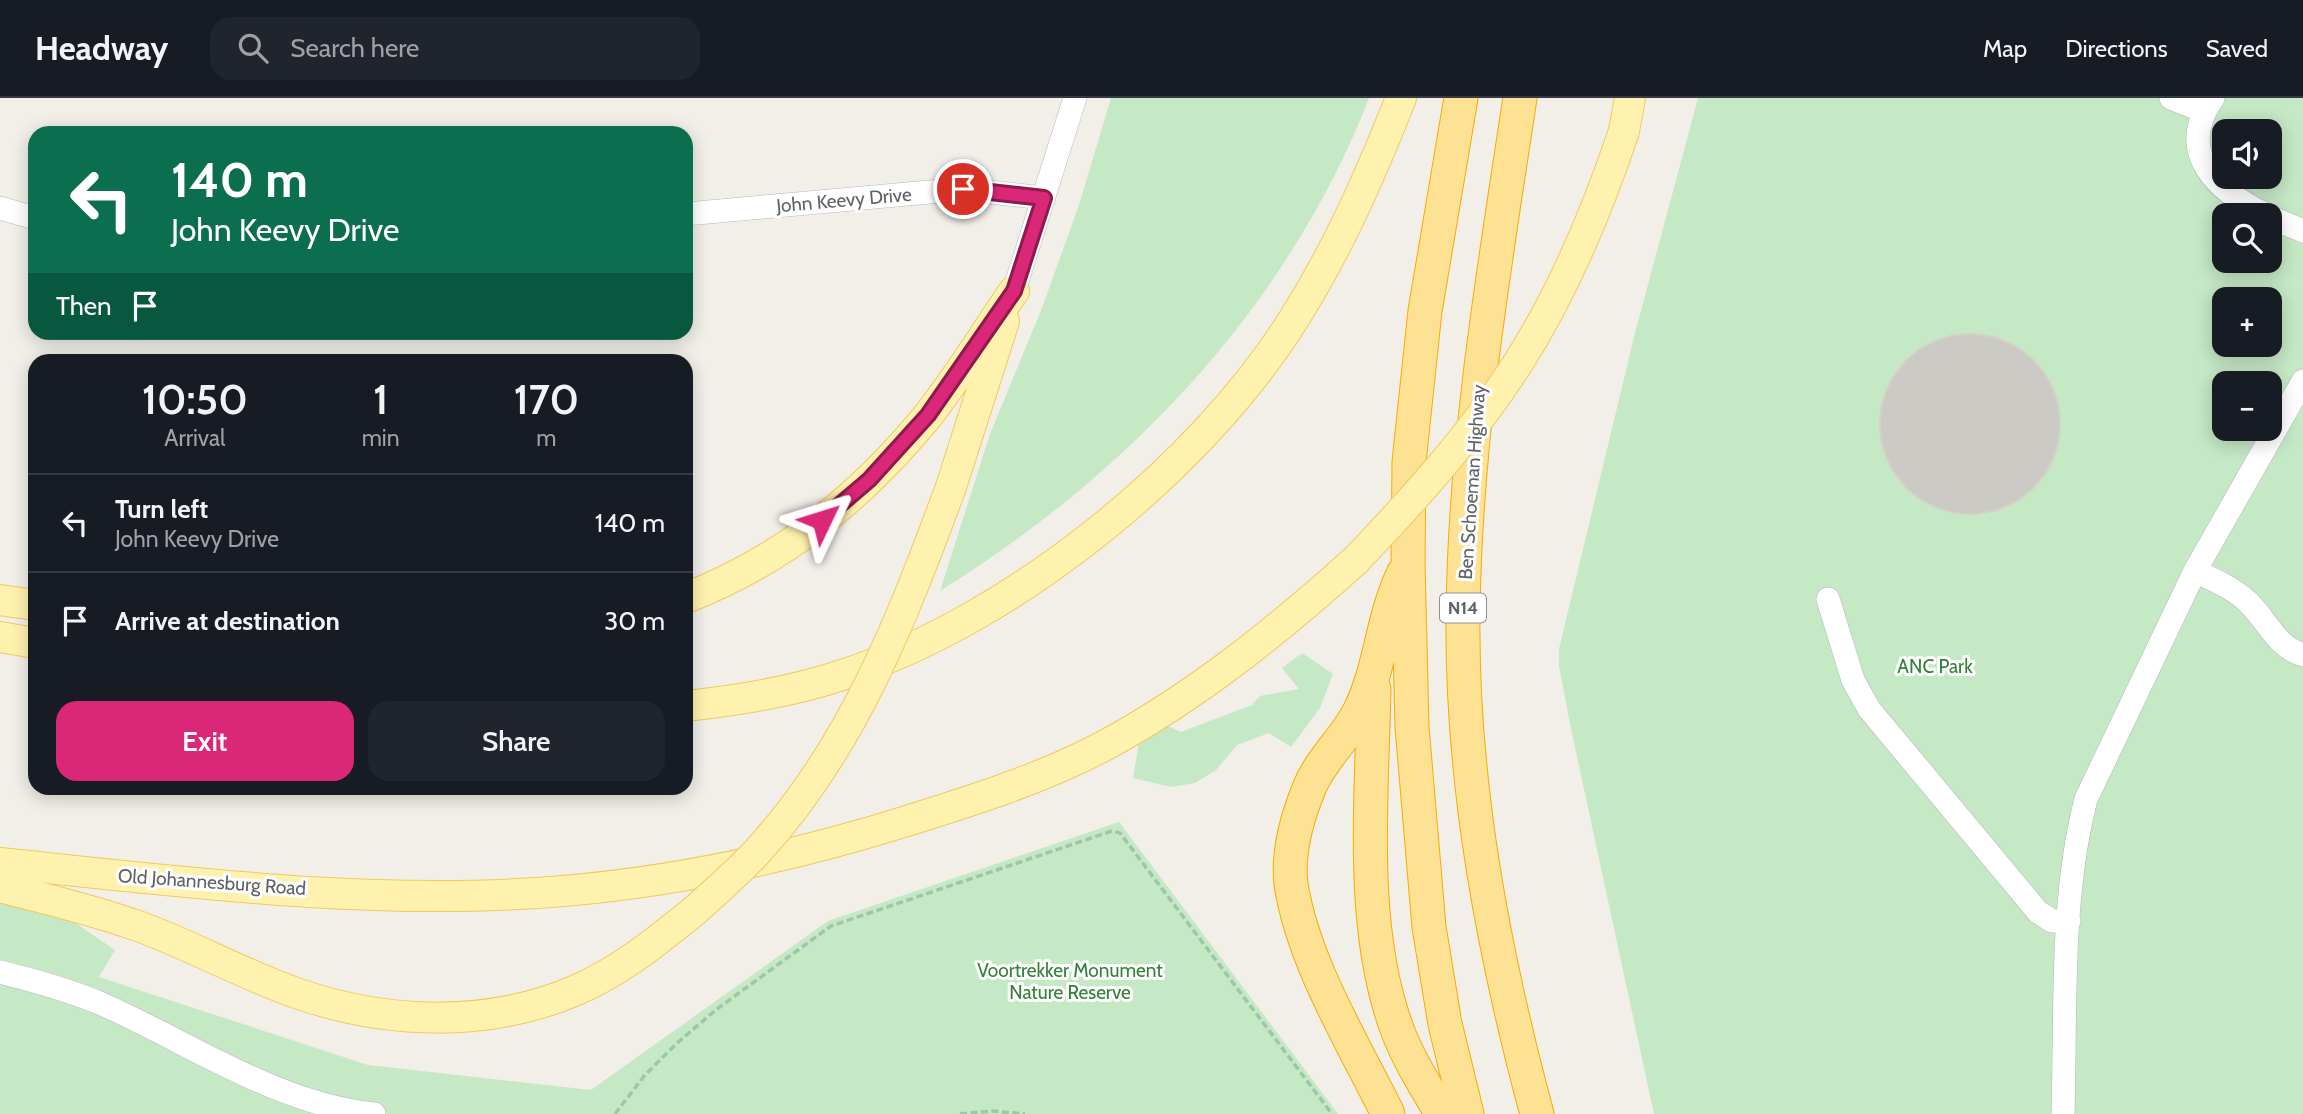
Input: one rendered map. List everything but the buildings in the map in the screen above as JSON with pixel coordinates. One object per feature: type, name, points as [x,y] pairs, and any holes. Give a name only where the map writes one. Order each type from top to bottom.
[{"type":"highway","points":[[1461,98],[1425,311],[1409,462],[1408,562],[1412,727],[1429,927],[1445,1024],[1467,1114]]},
{"type":"highway","name":"Ben Schoeman Highway","points":[[1520,98],[1487,308],[1471,463],[1463,614],[1477,826],[1510,1012],[1537,1114]]},
{"type":"highway","points":[[1408,562],[1392,596],[1381,635],[1375,671],[1373,896],[1384,982],[1397,1030],[1442,1114]]},
{"type":"highway","points":[[1375,671],[1359,712],[1311,783],[1300,813],[1291,852],[1291,883],[1307,943],[1388,1114]]},
{"type":"main road","points":[[693,705],[752,699],[842,675],[928,640],[1022,587],[1098,530],[1166,472],[1241,391],[1295,318],[1357,206],[1401,98]]},
{"type":"main road","name":"Old Johannesburg Road","points":[[0,863],[193,883],[424,896],[563,891],[710,870],[865,834],[982,797],[1098,749],[1196,690],[1287,622],[1356,560],[1450,456],[1517,363],[1551,305],[1597,209],[1624,131],[1630,98]]},
{"type":"main road","points":[[0,887],[79,906],[140,927],[300,994],[368,1012],[430,1018],[503,1013],[575,991],[648,949],[693,912],[756,853],[837,746],[901,622],[951,487],[1014,291]]},
{"type":"main road","points":[[693,595],[734,580],[769,560],[869,480],[928,415],[1014,291]]},
{"type":"main road","points":[[0,581],[28,585]]},
{"type":"main road","points":[[0,600],[28,605]]},
{"type":"main road","points":[[0,637],[28,642]]},
{"type":"street","points":[[1014,291],[1075,98]]},
{"type":"street","points":[[2171,98],[2208,105],[2198,126],[2200,156],[2216,183],[2241,203]]},
{"type":"street","name":"John Keevy Drive","points":[[693,213],[963,189],[1044,198]]},
{"type":"street","points":[[0,208],[28,216]]},
{"type":"street","points":[[2282,222],[2303,232]]},
{"type":"street","points":[[2063,1114],[2069,921],[2078,828],[2086,799],[2195,571],[2303,381]]},
{"type":"street","points":[[2195,571],[2231,589],[2249,603],[2283,645],[2303,655]]},
{"type":"street","points":[[1828,599],[1853,680],[1869,709],[2038,912],[2052,921],[2069,921]]},
{"type":"street","points":[[0,972],[57,986],[101,1003],[315,1103],[374,1114]]},
{"type":"path","points":[[615,1114],[645,1074],[676,1044],[717,1009],[831,926],[1112,831],[1120,833],[1332,1114]]},
{"type":"path","points":[[960,1114],[992,1111],[1025,1114]]},
{"type":"green space","points":[[1111,98],[1369,98],[1335,174],[1294,247],[1247,315],[1195,379],[1137,439],[1075,494],[1009,545],[940,591],[990,434],[1042,308],[1079,205]]},
{"type":"green space","name":"ANC Park","points":[[1698,98],[2303,98],[2303,1114],[1654,1114],[1570,724],[1559,666],[1559,649],[1634,337]]},
{"type":"green space","points":[[1302,653],[1333,674],[1320,708],[1291,747],[1269,733],[1237,745],[1216,770],[1195,783],[1171,787],[1133,778],[1140,737],[1155,720],[1181,732],[1252,705],[1260,696],[1299,689],[1282,668]]},
{"type":"green space","name":"Voortrekker Monument Nature Reserve","points":[[1119,822],[1338,1114],[0,1114],[0,899],[71,920],[115,950],[99,977],[368,1065],[591,1090],[828,921]]},
{"type":"route","points":[[822,520],[869,480],[928,415],[1014,291],[1044,198],[963,189]]}]
